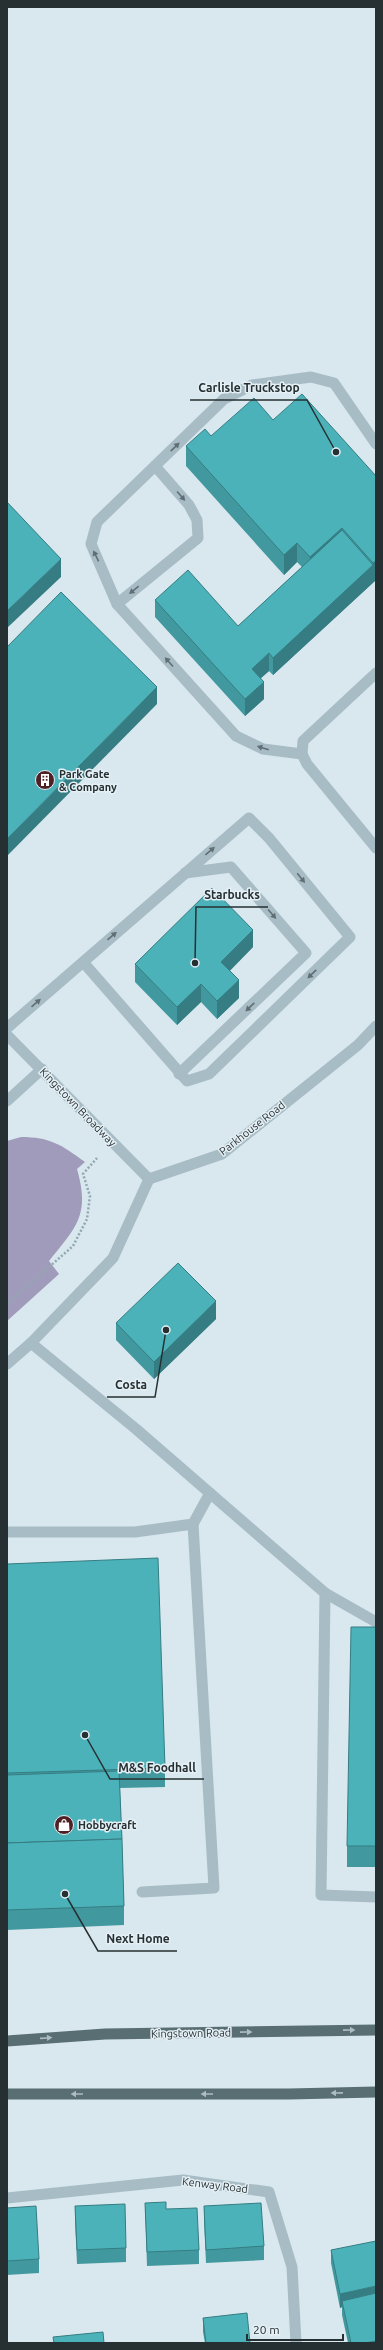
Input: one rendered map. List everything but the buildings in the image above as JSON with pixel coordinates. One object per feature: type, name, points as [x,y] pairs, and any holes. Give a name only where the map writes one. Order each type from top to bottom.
[{"type":"main road","name":"Kingstown Road","points":[[7,2041],[105,2034],[376,2030]]},
{"type":"main road","points":[[7,2094],[289,2094],[376,2092]]},
{"type":"street","points":[[302,754],[263,749],[236,736],[117,604],[91,544],[97,522],[224,399],[252,385],[311,377],[334,383],[376,444]]},
{"type":"street","points":[[117,604],[198,538],[197,520],[189,505],[155,466]]},
{"type":"street","points":[[376,672],[303,741],[302,754],[307,764],[376,848]]},
{"type":"street","points":[[7,1028],[184,873],[249,818],[269,838],[350,937],[209,1074],[187,1081],[83,962]]},
{"type":"street","points":[[180,1074],[306,952],[231,867],[184,873]]},
{"type":"street","name":"Parkhouse Road","points":[[149,1180],[222,1154],[358,1045],[376,1026]]},
{"type":"street","name":"Kingstown Broadway","points":[[7,1035],[42,1069],[149,1180]]},
{"type":"street","points":[[7,1101],[42,1069]]},
{"type":"street","points":[[7,1364],[31,1343],[113,1258],[149,1180]]},
{"type":"street","points":[[31,1343],[136,1429],[325,1593],[376,1622]]},
{"type":"street","points":[[142,1892],[214,1888],[193,1524],[210,1493]]},
{"type":"street","points":[[7,1532],[135,1532],[193,1524]]},
{"type":"street","points":[[325,1593],[321,1895],[376,1897]]},
{"type":"street","name":"Kenway Road","points":[[7,2198],[183,2180],[269,2192],[292,2267],[296,2343]]},
{"type":"path","points":[[7,1304],[73,1246],[87,1219],[90,1196],[83,1174],[112,1141]]},
{"type":"shaded area","points":[[21,1137],[48,1140],[69,1151],[85,1162],[77,1169],[81,1185],[82,1198],[78,1219],[74,1229],[49,1261],[59,1274],[7,1321],[7,1141]]},
{"type":"place","name":"Carlisle Truckstop","points":[[336,452]]},
{"type":"place","name":"Park Gate & Company","points":[[45,780]]},
{"type":"place","name":"Starbucks","points":[[195,963]]},
{"type":"place","name":"Costa","points":[[166,1330]]},
{"type":"place","name":"M&S Foodhall","points":[[85,1735]]},
{"type":"place","name":"Hobbycraft","points":[[64,1825]]},
{"type":"place","name":"Next Home","points":[[65,1894]]}]
